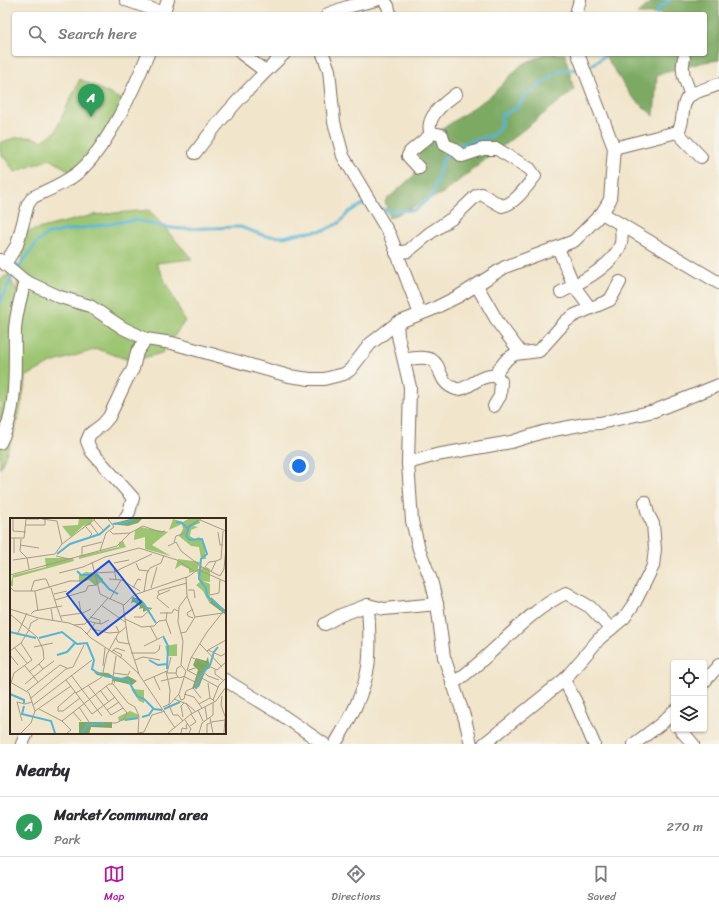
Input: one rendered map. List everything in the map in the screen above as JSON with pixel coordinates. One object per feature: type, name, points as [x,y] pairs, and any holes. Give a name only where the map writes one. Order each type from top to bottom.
[{"type":"street","points":[[126,0],[159,12]]},
{"type":"street","points":[[165,12],[168,0]]},
{"type":"street","points":[[333,12],[346,7],[376,0]]},
{"type":"street","points":[[384,0],[390,12]]},
{"type":"street","points":[[577,12],[580,0]]},
{"type":"street","points":[[147,56],[111,129],[97,151],[80,171],[33,198],[28,204],[17,244],[3,262],[25,281],[60,297],[90,306],[123,328],[146,339],[172,343],[289,376],[310,380],[324,379],[344,374],[350,370],[370,344],[397,323],[420,314],[477,286],[505,267],[574,241],[602,213],[610,200],[613,184],[614,148],[579,56]]},
{"type":"street","points":[[245,56],[265,71]]},
{"type":"street","points":[[195,153],[223,115],[265,71],[282,56]]},
{"type":"street","points":[[324,56],[329,70],[334,122],[340,147],[371,204],[390,235],[420,314]]},
{"type":"street","points":[[684,58],[682,66],[683,75],[691,95]]},
{"type":"street","points":[[614,148],[677,132],[680,129],[684,105],[691,95],[719,84]]},
{"type":"street","points":[[431,134],[428,127],[430,121],[447,101],[456,94]]},
{"type":"street","points":[[677,132],[701,157]]},
{"type":"street","points":[[396,253],[408,251],[430,233],[454,217],[477,195],[481,194],[502,206],[518,196],[535,176],[530,169],[497,149],[483,149],[462,156],[453,148],[445,145],[442,135],[431,134],[408,156],[419,168]]},
{"type":"street","points":[[602,213],[719,283]]},
{"type":"street","points":[[562,292],[593,275],[617,252],[621,246],[621,224]]},
{"type":"street","points":[[558,248],[574,286],[590,308]]},
{"type":"street","points":[[0,443],[8,429],[13,405],[16,356],[15,328],[18,304],[25,281]]},
{"type":"street","points":[[496,376],[502,364],[515,354],[539,350],[566,321],[590,308],[610,300],[620,282]]},
{"type":"street","points":[[477,286],[499,324],[521,353]]},
{"type":"street","points":[[397,323],[410,387],[408,463],[412,521],[419,549],[431,580],[437,604],[444,657],[465,719],[471,744]]},
{"type":"street","points":[[126,518],[133,498],[91,451],[87,441],[90,434],[103,424],[109,417],[133,369],[137,352],[146,339]]},
{"type":"street","points":[[404,360],[426,357],[434,360],[447,382],[456,388],[463,389],[487,375],[496,376],[501,381],[500,396],[494,406]]},
{"type":"street","points":[[408,463],[443,454],[511,442],[543,432],[585,424],[600,423],[654,410],[719,385]]},
{"type":"street","points":[[484,744],[564,680],[599,639],[624,618],[632,606],[653,566],[655,549],[653,524],[645,502]]},
{"type":"street","points":[[452,684],[484,660],[535,614],[566,593],[590,607],[611,629]]},
{"type":"street","points":[[325,624],[341,615],[368,606],[384,609],[437,604]]},
{"type":"street","points":[[335,744],[351,716],[368,669],[370,638],[368,606]]},
{"type":"street","points":[[707,679],[719,666]]},
{"type":"street","points":[[564,680],[576,702],[594,744]]},
{"type":"street","points":[[226,681],[276,711],[324,744]]},
{"type":"street","points":[[634,744],[671,717]]},
{"type":"street","points":[[683,732],[693,744]]},
{"type":"street","points":[[22,744],[27,734]]},
{"type":"green space","points":[[654,0],[719,0],[719,60],[704,62],[657,75],[654,116],[631,96],[605,56],[707,56],[707,12],[639,12]]},
{"type":"green space","points":[[541,56],[566,56],[574,90],[443,193],[389,218],[385,201],[419,171],[419,145],[492,95],[521,65]]},
{"type":"green space","points":[[80,79],[128,103],[103,147],[73,173],[50,159],[15,172],[0,152],[0,143],[21,137],[42,141],[55,132]]},
{"type":"green space","points":[[149,210],[192,259],[156,263],[185,321],[162,353],[132,361],[97,349],[51,363],[25,377],[19,413],[13,435],[0,469],[0,280],[9,274],[16,292],[26,232],[93,215]]},
{"type":"waterway","points":[[658,12],[659,7],[670,0]]},
{"type":"waterway","points":[[592,65],[604,56]]},
{"type":"waterway","points":[[455,146],[493,135],[502,123],[501,116],[519,106],[523,97],[561,70],[581,69]]},
{"type":"waterway","points":[[378,208],[389,211],[415,210],[433,195],[442,161],[451,150]]},
{"type":"waterway","points":[[16,271],[36,244],[46,235],[63,231],[135,220],[180,229],[240,227],[266,236],[284,237],[325,230],[339,223],[349,212],[365,203],[367,204]]},
{"type":"waterway","points":[[10,261],[19,267]]},
{"type":"waterway","points":[[0,302],[13,275]]},
{"type":"place","name":"Market/communal area","points":[[91,117]]}]
